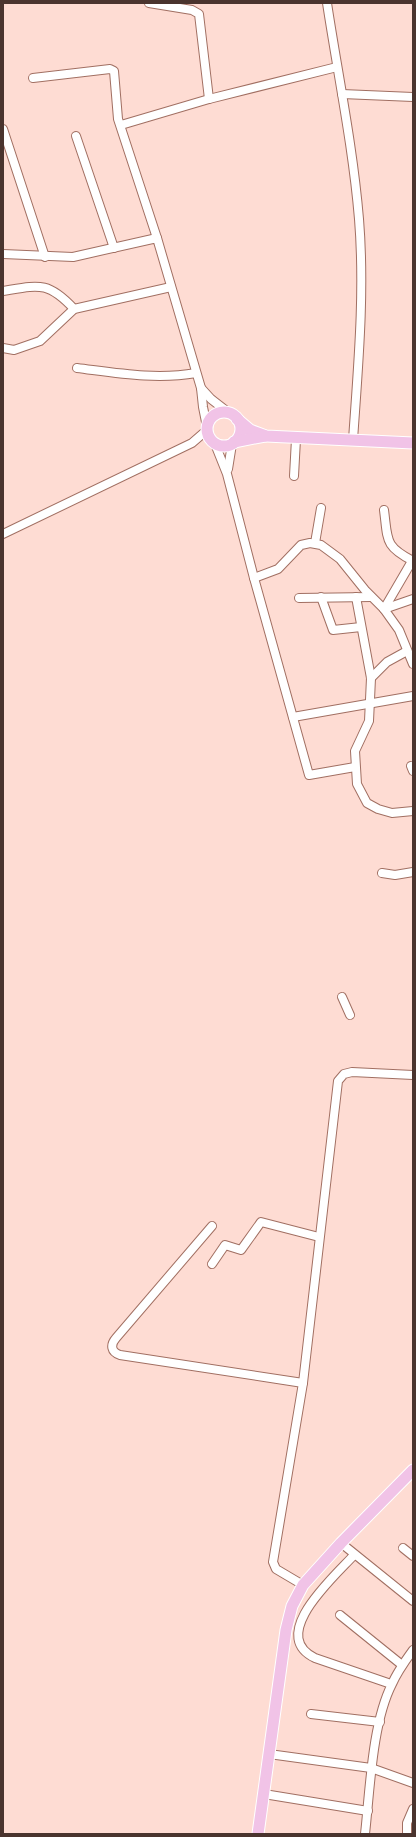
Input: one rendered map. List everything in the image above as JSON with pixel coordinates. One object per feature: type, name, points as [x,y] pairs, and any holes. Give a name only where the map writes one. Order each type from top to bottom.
[{"type":"main road","points":[[266,436],[223,446],[213,442],[207,428],[215,415],[233,416],[250,430],[266,436],[296,439],[413,443]]},
{"type":"main road","points":[[233,416],[240,431],[233,443]]},
{"type":"main road","points":[[258,1834],[286,1630],[292,1606],[303,1585],[341,1543],[413,1470]]},
{"type":"street","points":[[149,3],[192,10],[198,14],[209,99]]},
{"type":"street","points":[[327,3],[342,94],[357,204],[361,268],[360,334],[353,440]]},
{"type":"street","points":[[122,125],[209,99],[337,68]]},
{"type":"street","points":[[3,534],[192,443],[207,428],[202,407],[201,388],[157,238],[122,125],[118,118],[115,74],[113,69],[33,78]]},
{"type":"street","points":[[342,94],[413,97]]},
{"type":"street","points":[[3,129],[44,257]]},
{"type":"street","points":[[76,136],[114,248]]},
{"type":"street","points":[[3,255],[73,257],[157,238]]},
{"type":"street","points":[[3,291],[31,286],[50,288],[62,296],[74,309]]},
{"type":"street","points":[[3,348],[14,350],[40,342],[74,309],[171,287]]},
{"type":"street","points":[[77,368],[145,376],[176,376],[196,373]]},
{"type":"street","points":[[201,388],[211,399],[233,416]]},
{"type":"street","points":[[294,476],[296,439]]},
{"type":"street","points":[[192,443],[213,442],[227,474],[254,578],[309,775],[354,767]]},
{"type":"street","points":[[227,474],[233,443]]},
{"type":"street","points":[[315,542],[321,508]]},
{"type":"street","points":[[384,510],[390,545],[396,552],[412,561],[384,609]]},
{"type":"street","points":[[254,578],[278,569],[301,545],[315,542],[340,559],[384,609],[399,630],[413,664]]},
{"type":"street","points":[[356,597],[371,678],[371,703],[368,726],[355,751],[354,767],[357,784],[367,803],[392,812],[413,811]]},
{"type":"street","points":[[299,598],[372,597]]},
{"type":"street","points":[[321,598],[333,630],[361,627]]},
{"type":"street","points":[[384,609],[413,599]]},
{"type":"street","points":[[371,678],[387,662],[407,651]]},
{"type":"street","points":[[293,717],[413,696]]},
{"type":"street","points":[[382,873],[395,875],[413,872]]},
{"type":"street","points":[[342,997],[350,1015]]},
{"type":"street","points":[[303,1585],[276,1569],[273,1562],[303,1383],[338,1085],[340,1077],[344,1074],[352,1072],[413,1075]]},
{"type":"street","points":[[212,1264],[225,1245],[241,1250],[261,1222],[319,1237]]},
{"type":"street","points":[[212,1226],[112,1342],[112,1348],[115,1353],[120,1355],[303,1383]]},
{"type":"street","points":[[341,1543],[413,1601]]},
{"type":"street","points":[[403,1548],[413,1556]]},
{"type":"street","points":[[354,1554],[306,1610],[299,1627],[299,1642],[308,1655],[391,1684]]},
{"type":"street","points":[[340,1615],[402,1665]]},
{"type":"street","points":[[365,1834],[371,1768],[380,1722],[391,1684],[413,1650]]},
{"type":"street","points":[[311,1714],[380,1722]]},
{"type":"street","points":[[269,1754],[371,1768],[413,1783]]},
{"type":"street","points":[[264,1794],[368,1811]]},
{"type":"street","points":[[407,1834],[407,1824],[413,1809]]}]
